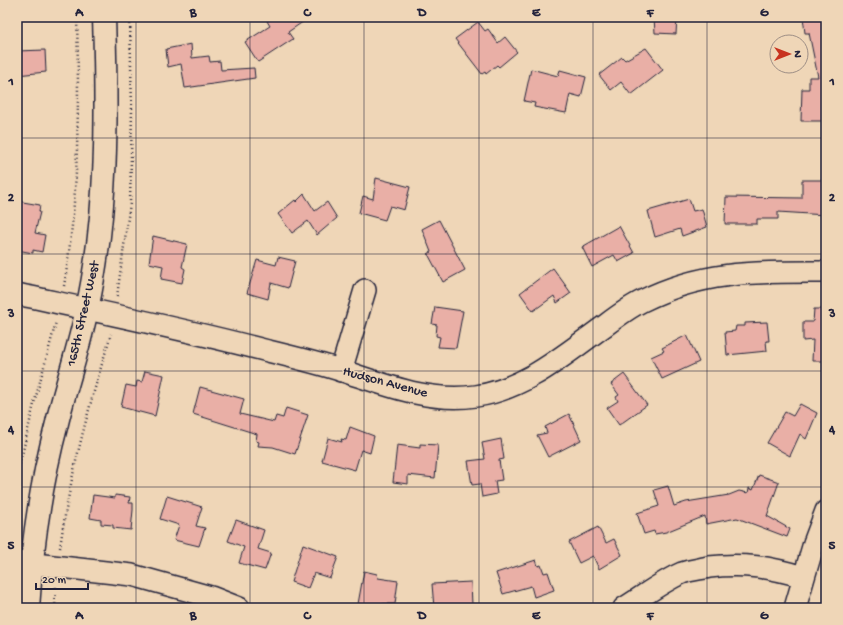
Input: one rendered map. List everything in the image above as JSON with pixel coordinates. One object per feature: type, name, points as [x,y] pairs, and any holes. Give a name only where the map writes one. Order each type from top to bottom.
[{"type":"street","name":"165th Street West","points":[[28,608],[24,563],[48,460],[87,308],[96,259],[103,196],[104,17]]},
{"type":"street","name":"Hudson Avenue","points":[[17,294],[87,308],[267,350],[416,394],[459,397],[476,396],[510,387],[552,365],[625,311],[641,301],[670,289],[700,279],[735,273],[826,272]]},
{"type":"street","points":[[341,371],[365,290]]},
{"type":"street","points":[[795,608],[803,577],[826,511]]},
{"type":"street","points":[[24,563],[132,575],[204,595],[239,608]]},
{"type":"street","points":[[624,608],[682,573],[700,569],[720,566],[754,565],[803,577]]},
{"type":"path","points":[[17,476],[34,404],[61,303],[71,242],[76,185],[79,109],[77,17]]},
{"type":"building","points":[[275,17],[310,17],[288,32],[293,39],[258,62],[245,42],[270,26],[267,21]]},
{"type":"building","points":[[654,17],[677,17],[676,34],[655,33]]},
{"type":"building","points":[[803,17],[826,17],[826,121],[801,121],[802,89],[809,89],[809,77],[818,77],[809,33],[805,33]]},
{"type":"building","points":[[478,22],[485,31],[488,29],[498,43],[505,37],[517,52],[499,67],[497,65],[486,74],[485,72],[482,74],[455,39]]},
{"type":"building","points":[[191,44],[192,58],[209,56],[210,62],[220,61],[221,70],[254,68],[255,78],[185,88],[181,64],[168,67],[166,49]]},
{"type":"building","points":[[646,48],[663,70],[631,95],[621,82],[611,90],[599,75],[622,57],[625,60]]},
{"type":"building","points":[[45,50],[46,72],[17,75],[17,51]]},
{"type":"building","points":[[531,69],[558,76],[560,70],[586,77],[581,97],[570,94],[566,113],[534,107],[535,103],[524,101]]},
{"type":"building","points":[[376,178],[410,187],[404,210],[390,206],[385,220],[359,213],[363,196],[373,199]]},
{"type":"building","points":[[802,180],[826,180],[826,215],[778,212],[778,219],[757,219],[757,224],[725,224],[726,197],[802,198]]},
{"type":"building","points":[[304,194],[315,211],[327,202],[337,218],[317,235],[308,221],[292,233],[278,214],[295,200],[296,202]]},
{"type":"building","points":[[689,199],[693,211],[702,209],[707,227],[682,236],[680,229],[655,237],[648,211]]},
{"type":"building","points":[[17,201],[40,205],[40,212],[35,233],[45,235],[42,252],[33,250],[33,253],[17,250]]},
{"type":"building","points":[[439,220],[465,270],[443,282],[428,254],[431,252],[422,229]]},
{"type":"building","points":[[619,226],[634,253],[618,262],[614,255],[592,267],[582,247]]},
{"type":"building","points":[[153,236],[187,244],[182,267],[185,269],[182,283],[161,279],[163,266],[149,263]]},
{"type":"building","points":[[278,257],[295,261],[288,288],[271,283],[268,299],[247,293],[257,260],[276,265]]},
{"type":"building","points":[[553,268],[571,293],[557,303],[554,296],[533,311],[520,293]]},
{"type":"building","points":[[435,307],[463,311],[456,348],[438,347],[440,337],[436,336],[437,325],[432,324]]},
{"type":"building","points":[[814,309],[826,309],[826,361],[812,361],[813,340],[803,341],[803,322],[813,322]]},
{"type":"building","points":[[767,322],[769,341],[766,341],[767,351],[727,355],[725,332],[735,331],[736,326],[745,326],[745,323]]},
{"type":"building","points":[[687,335],[699,362],[662,379],[651,357],[664,351],[662,348]]},
{"type":"building","points":[[145,371],[164,375],[155,416],[121,407],[126,385],[136,387],[137,381],[142,382]]},
{"type":"building","points":[[624,374],[647,405],[619,425],[607,408],[618,401],[616,397],[619,395],[611,384]]},
{"type":"building","points":[[200,387],[244,399],[240,414],[274,422],[276,416],[283,418],[286,408],[308,415],[295,454],[273,447],[258,446],[259,442],[256,441],[257,434],[193,414]]},
{"type":"building","points":[[800,404],[817,413],[806,439],[800,434],[790,456],[767,443],[785,412],[793,416]]},
{"type":"building","points":[[569,414],[581,440],[548,457],[537,435],[547,433],[545,427]]},
{"type":"building","points":[[350,427],[374,436],[370,453],[361,450],[355,470],[322,461],[328,438],[342,442],[341,439],[346,440]]},
{"type":"building","points":[[501,439],[504,459],[499,460],[502,480],[495,481],[497,494],[482,497],[480,484],[472,485],[468,461],[485,459],[482,443]]},
{"type":"building","points":[[420,444],[438,445],[435,478],[408,475],[408,484],[393,482],[397,445],[420,448]]},
{"type":"building","points":[[759,475],[779,482],[767,516],[790,529],[787,537],[737,518],[706,524],[705,516],[666,532],[655,534],[654,531],[644,534],[637,513],[659,506],[654,490],[668,486],[674,506],[686,502],[729,495],[739,491],[748,493],[749,488],[753,490]]},
{"type":"building","points":[[93,495],[115,498],[115,495],[130,497],[129,503],[133,503],[131,530],[113,528],[113,525],[101,524],[101,520],[90,518]]},
{"type":"building","points":[[167,496],[202,507],[196,526],[205,528],[199,546],[174,540],[179,525],[160,519]]},
{"type":"building","points":[[236,520],[264,530],[258,549],[271,553],[265,570],[239,563],[244,547],[228,541]]},
{"type":"building","points":[[598,527],[606,543],[614,539],[622,555],[599,569],[593,556],[579,563],[569,542]]},
{"type":"building","points":[[303,544],[338,557],[330,578],[314,573],[308,588],[291,582]]},
{"type":"building","points":[[536,560],[538,566],[541,565],[544,573],[548,572],[554,590],[534,597],[531,586],[503,594],[496,573]]},
{"type":"building","points":[[364,571],[377,574],[378,578],[398,581],[395,604],[383,604],[383,607],[358,604]]},
{"type":"building","points":[[471,582],[472,605],[463,606],[463,608],[434,608],[432,584]]}]
